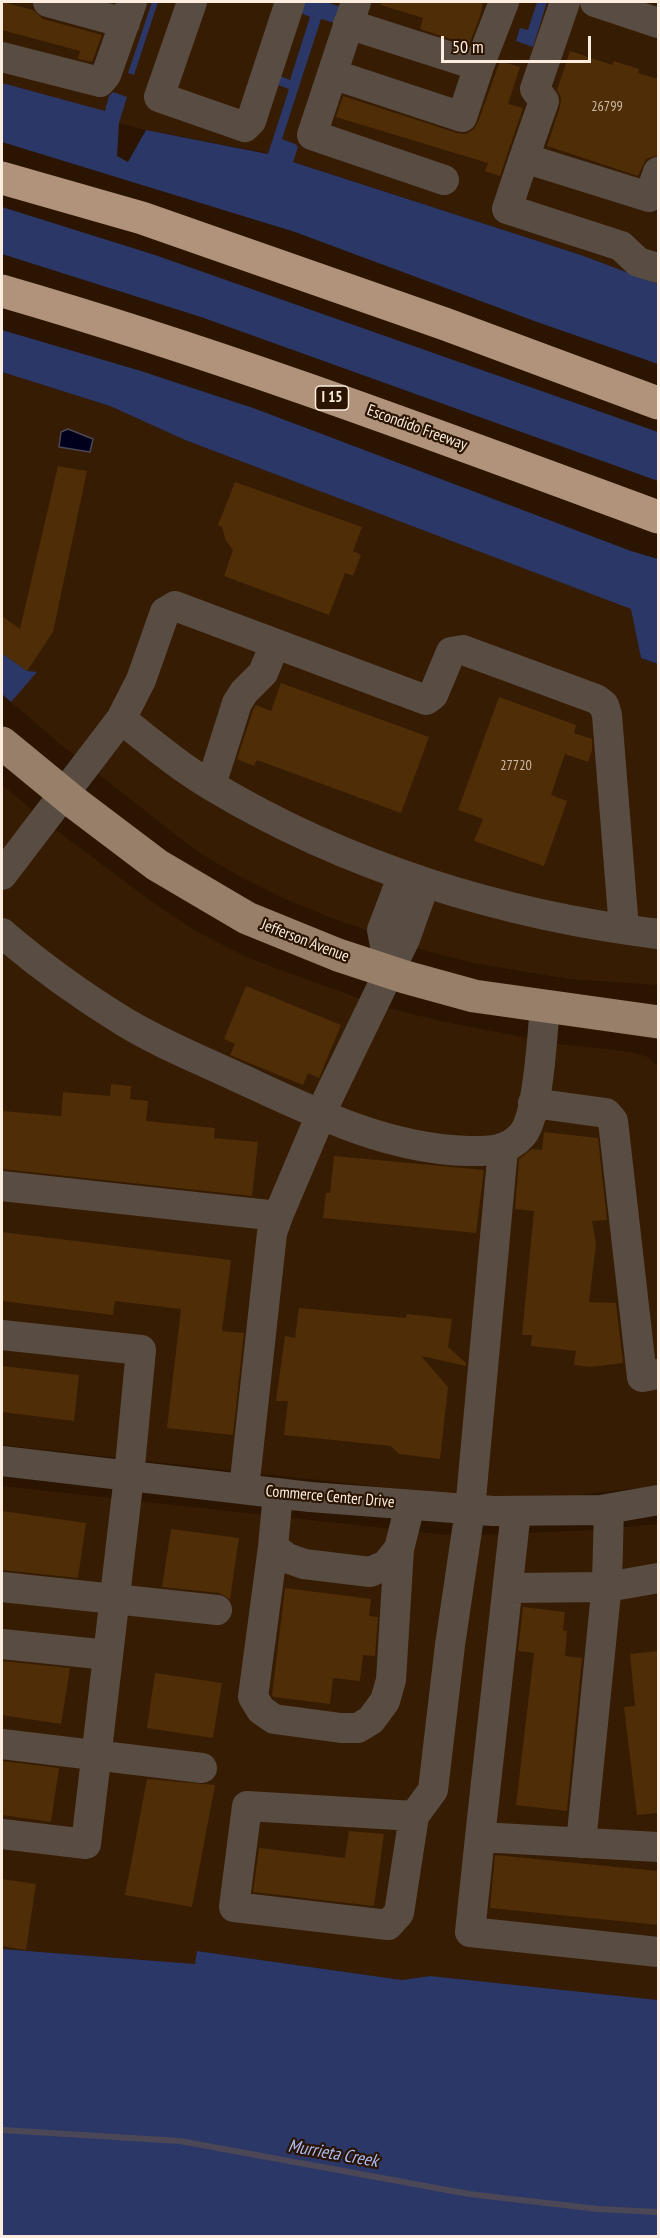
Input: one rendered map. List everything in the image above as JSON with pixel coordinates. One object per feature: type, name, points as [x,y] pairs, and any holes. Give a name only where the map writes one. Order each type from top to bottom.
[{"type":"highway","points":[[2,178],[142,218],[445,324],[658,403]]},
{"type":"highway","name":"Escondido Freeway","points":[[2,291],[112,322],[405,424],[658,517]]},
{"type":"main road","name":"Jefferson Avenue","points":[[2,743],[157,865],[247,918],[338,955],[474,996],[658,1022]]},
{"type":"street","points":[[192,2],[159,96],[245,127],[252,122],[290,2]]},
{"type":"street","points":[[332,74],[462,117],[504,2]]},
{"type":"street","points":[[565,2],[535,89],[544,101],[507,209],[621,246],[638,262],[658,268]]},
{"type":"street","points":[[595,2],[658,23]]},
{"type":"street","points":[[2,57],[100,82],[106,75],[129,12],[59,3]]},
{"type":"street","points":[[444,180],[312,135],[352,13],[479,66]]},
{"type":"street","points":[[524,158],[649,197],[658,172]]},
{"type":"street","points":[[2,875],[121,719],[141,680],[165,612],[175,606],[426,700],[433,695],[451,652],[463,650],[596,699],[604,705],[607,715],[624,929]]},
{"type":"street","points":[[211,785],[237,703],[244,692],[263,673],[275,644]]},
{"type":"street","points":[[121,719],[175,761],[262,815],[413,879],[495,903],[658,934]]},
{"type":"street","points":[[244,1489],[272,1233],[321,1116],[405,939],[420,897],[413,879]]},
{"type":"street","points":[[2,933],[60,978],[124,1022],[179,1050],[321,1116],[379,1136],[442,1150],[494,1152],[508,1147],[523,1135],[530,1119],[533,1103],[545,1007]]},
{"type":"street","points":[[533,1103],[606,1113],[613,1121],[642,1377],[658,1374]]},
{"type":"street","points":[[414,1816],[247,1806],[234,1908],[388,1925],[399,1913],[414,1816],[433,1790],[450,1645],[470,1510],[502,1149]]},
{"type":"street","points":[[2,1186],[278,1216]]},
{"type":"street","points":[[2,1335],[141,1350],[129,1476],[86,1844],[2,1834]]},
{"type":"street","name":"Commerce Center Drive","points":[[2,1461],[278,1493],[470,1510],[609,1509],[658,1500]]},
{"type":"street","points":[[278,1493],[253,1697],[261,1710],[274,1719],[340,1728],[358,1728],[371,1720],[385,1701],[392,1680],[399,1549],[410,1504]]},
{"type":"street","points":[[581,1843],[607,1587],[609,1509]]},
{"type":"street","points":[[516,1511],[470,1932],[658,1952]]},
{"type":"street","points":[[273,1547],[287,1558],[304,1564],[370,1572],[386,1565],[399,1549]]},
{"type":"street","points":[[508,1588],[607,1587],[658,1578]]},
{"type":"street","points":[[2,1587],[217,1610]]},
{"type":"street","points":[[2,1644],[108,1655]]},
{"type":"street","points":[[2,1744],[202,1768]]},
{"type":"street","points":[[480,1837],[658,1847]]},
{"type":"shaded area","points":[[2,2],[658,2],[658,284],[581,255],[263,152],[146,130],[2,95]]},
{"type":"shaded area","points":[[152,2],[158,2],[134,75],[128,73]]},
{"type":"shaded area","points":[[299,2],[326,2],[341,7],[338,24],[321,19],[282,139],[298,147],[293,162],[581,255],[658,284],[658,364],[537,322],[295,232],[2,142],[2,83],[105,111],[109,96],[113,92],[127,97],[119,123],[117,156],[128,162],[146,130],[268,154],[289,89],[278,85],[280,76],[290,80],[310,17],[298,12]]},
{"type":"shaded area","points":[[537,2],[547,2],[533,47],[516,41],[520,28],[528,30]]},
{"type":"shaded area","points":[[2,207],[155,255],[658,432],[658,481],[201,317],[2,254]]},
{"type":"shaded area","points":[[2,330],[141,371],[256,409],[631,551],[658,559],[658,664],[641,658],[631,609],[185,440],[110,406],[2,372]]},
{"type":"shaded area","points":[[2,372],[110,406],[185,440],[632,609],[641,658],[658,664],[658,985],[569,979],[474,963],[423,950],[283,898],[198,852],[60,744],[2,694]]},
{"type":"shaded area","points":[[68,429],[93,439],[90,452],[59,447],[61,432]]},
{"type":"shaded area","points":[[2,653],[27,671],[37,672],[11,702],[2,694]]},
{"type":"shaded area","points":[[2,785],[64,836],[151,901],[194,930],[248,958],[380,1006],[440,1021],[559,1044],[631,1052],[648,1057],[658,1067],[658,1486],[576,1495],[471,1497],[2,1445]]},
{"type":"shaded area","points":[[2,1486],[447,1535],[592,1530],[658,1524],[658,2000],[430,1976],[402,1980],[197,1951],[195,1964],[2,1949]]},
{"type":"shaded area","points":[[2,1949],[195,1964],[197,1951],[402,1980],[430,1976],[658,2000],[658,2236],[2,2236]]},
{"type":"building","points":[[2,2],[33,10],[43,19],[102,35],[92,62],[78,59],[80,51],[2,30]]},
{"type":"building","points":[[381,2],[483,2],[469,45],[420,29],[423,18],[381,5]]},
{"type":"building","points":[[570,51],[612,65],[614,61],[639,69],[638,73],[658,79],[658,155],[646,159],[638,176],[547,146],[560,107],[561,98],[557,90]]},
{"type":"building","points":[[500,61],[520,67],[508,104],[523,108],[500,176],[485,171],[488,163],[336,117],[343,96],[466,134],[474,129],[478,122]]},
{"type":"building","points":[[58,466],[87,471],[53,632],[27,671],[2,653],[2,616],[20,629]]},
{"type":"building","points":[[235,482],[362,527],[353,551],[361,555],[353,576],[345,573],[329,615],[224,576],[233,550],[226,541],[222,527],[218,525]]},
{"type":"building","points":[[281,683],[429,737],[401,813],[257,760],[254,766],[237,759],[253,710],[256,705],[271,711]]},
{"type":"building","points":[[499,697],[576,725],[574,733],[592,739],[592,750],[588,762],[565,754],[551,795],[567,801],[544,866],[474,841],[483,819],[458,810]]},
{"type":"building","points":[[246,986],[341,1025],[319,1078],[308,1073],[303,1085],[230,1055],[235,1044],[224,1039]]},
{"type":"building","points":[[111,1084],[131,1086],[130,1099],[148,1101],[146,1121],[215,1128],[214,1138],[258,1142],[252,1196],[2,1169],[2,1111],[61,1116],[63,1092],[110,1096]]},
{"type":"building","points":[[544,1132],[598,1138],[607,1220],[592,1221],[596,1244],[589,1302],[616,1303],[623,1363],[590,1367],[574,1365],[576,1351],[531,1346],[532,1335],[522,1335],[534,1211],[515,1209],[519,1159],[532,1149],[542,1150]]},
{"type":"building","points":[[334,1156],[484,1170],[476,1233],[323,1218],[326,1193],[330,1193]]},
{"type":"building","points":[[2,1232],[231,1260],[222,1331],[244,1333],[233,1435],[167,1428],[181,1309],[115,1301],[113,1315],[2,1301]]},
{"type":"building","points":[[299,1308],[406,1318],[407,1314],[452,1319],[448,1347],[466,1363],[466,1366],[421,1356],[448,1387],[440,1459],[399,1454],[391,1446],[284,1435],[288,1401],[276,1401],[285,1336],[295,1338]]},
{"type":"building","points":[[2,1366],[79,1375],[74,1421],[2,1412]]},
{"type":"building","points":[[2,1511],[86,1523],[78,1578],[2,1570]]},
{"type":"building","points":[[171,1529],[239,1538],[230,1599],[219,1593],[162,1587]]},
{"type":"building","points":[[285,1588],[371,1599],[369,1616],[378,1617],[375,1656],[363,1655],[360,1681],[333,1678],[330,1704],[272,1695]]},
{"type":"building","points":[[523,1607],[565,1612],[563,1630],[567,1631],[565,1656],[582,1658],[567,1811],[516,1805],[534,1653],[518,1651]]},
{"type":"building","points":[[657,1651],[658,1813],[637,1815],[624,1707],[635,1706],[630,1654]]},
{"type":"building","points":[[2,1661],[70,1668],[61,1724],[2,1715]]},
{"type":"building","points":[[155,1673],[222,1683],[213,1738],[147,1728]]},
{"type":"building","points":[[2,1761],[59,1768],[51,1822],[2,1815]]},
{"type":"building","points":[[147,1779],[215,1785],[192,1907],[125,1895]]},
{"type":"building","points":[[349,1831],[384,1834],[374,1906],[253,1892],[259,1848],[345,1858]]},
{"type":"building","points":[[495,1855],[658,1871],[658,1925],[490,1908]]},
{"type":"building","points":[[2,1879],[36,1884],[26,1950],[2,1946]]},
{"type":"waterway","name":"Murrieta Creek","points":[[2,2130],[180,2141],[469,2194],[598,2209],[658,2212]]}]
